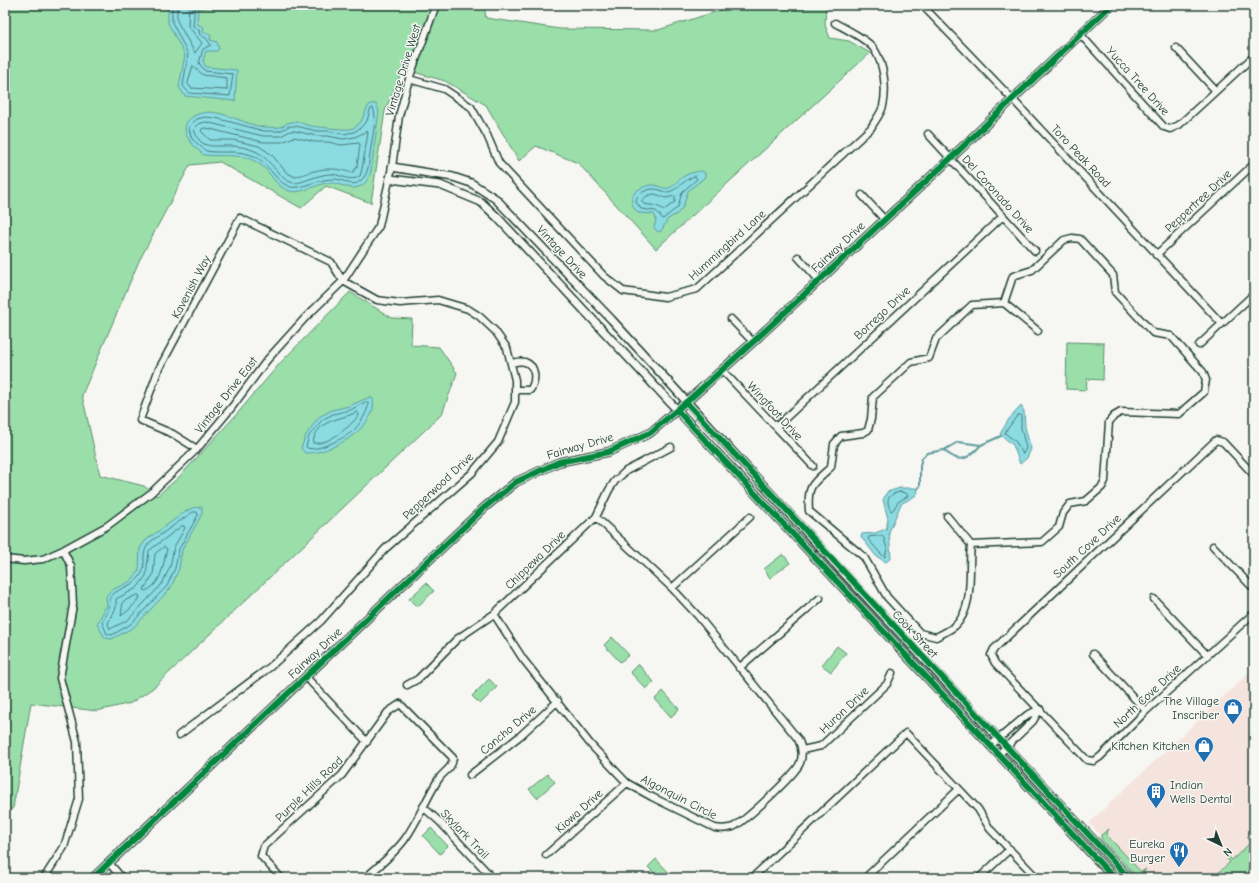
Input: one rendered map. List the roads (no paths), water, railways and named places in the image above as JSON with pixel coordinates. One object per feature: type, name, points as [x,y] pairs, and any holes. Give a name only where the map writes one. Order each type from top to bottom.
[{"type":"street","name":"Vintage Drive West","points":[[392,166],[399,116],[409,79],[436,5]]},
{"type":"street","name":"Toro Peak Road","points":[[922,5],[1013,99],[1156,255],[1222,324]]},
{"type":"street","name":"Fairway Drive","points":[[93,878],[485,507],[516,482],[559,462],[608,452],[650,433],[722,370],[951,158],[1111,5]]},
{"type":"street","name":"Hummingbird Lane","points":[[409,79],[444,89],[471,107],[487,135],[499,163],[604,276],[623,291],[665,298],[697,289],[871,128],[882,108],[885,88],[881,66],[874,48],[854,33],[835,23]]},
{"type":"street","name":"Yucca Tree Drive","points":[[1080,34],[1164,127],[1170,129],[1180,125],[1254,56]]},
{"type":"street","points":[[1176,48],[1216,91]]},
{"type":"street","name":"Del Coronado Drive","points":[[928,134],[1035,251]]},
{"type":"street","name":"Peppertree Drive","points":[[1156,255],[1254,164]]},
{"type":"street","name":"Vintage Drive East","points":[[5,560],[24,561],[43,559],[63,550],[106,526],[151,493],[197,449],[232,407],[267,360],[305,318],[343,281],[379,226],[392,166]]},
{"type":"street","name":"Vintage Drive","points":[[392,166],[471,183],[496,199],[686,402]]},
{"type":"street","name":"Vintage Drive","points":[[390,179],[440,185],[481,202],[498,217],[677,410]]},
{"type":"street","points":[[862,195],[884,219]]},
{"type":"street","name":"Borrego Drive","points":[[776,427],[1003,216]]},
{"type":"street","name":"Kavenish Way","points":[[197,449],[173,434],[140,420],[158,371],[240,218],[331,262],[343,281]]},
{"type":"street","points":[[971,546],[1042,542],[1059,527],[1063,513],[1070,504],[1086,501],[1102,487],[1105,481],[1109,422],[1114,416],[1121,412],[1179,414],[1204,392],[1207,384],[1203,372],[1171,336],[1153,333],[1116,292],[1113,275],[1080,239],[1072,238],[1064,240],[1032,270],[1013,276],[1004,302]]},
{"type":"street","points":[[798,257],[818,280]]},
{"type":"street","name":"Pepperwood Drive","points":[[178,734],[275,662],[321,621],[385,549],[472,473],[498,442],[511,414],[516,390],[512,363],[507,348],[488,323],[468,309],[438,300],[400,304],[378,300],[343,281]]},
{"type":"street","points":[[1199,345],[1254,294]]},
{"type":"street","points":[[947,516],[971,546],[968,601],[964,613],[955,626],[936,637],[920,633],[887,597],[864,557],[809,511],[808,493],[816,480],[831,468],[834,444],[841,436],[863,433],[868,430],[871,419],[873,397],[911,362],[929,358],[936,339],[972,305],[1004,302],[1038,331]]},
{"type":"street","points":[[731,319],[752,342]]},
{"type":"street","points":[[512,363],[527,363],[533,368],[535,373],[534,382],[530,390],[516,390]]},
{"type":"street","name":"Wingfoot Drive","points":[[722,370],[813,466]]},
{"type":"street","name":"Cook Street","points":[[686,402],[917,652],[1000,738],[1129,878]]},
{"type":"street","name":"Cook Street","points":[[677,410],[1114,878]]},
{"type":"street","name":"South Cove Drive","points":[[1040,709],[995,663],[991,655],[994,649],[1216,440],[1223,442],[1254,475]]},
{"type":"street","name":"Chippewa Drive","points":[[407,685],[418,679],[457,639],[494,614],[596,517],[619,476],[630,468],[671,447]]},
{"type":"street","points":[[596,517],[672,588],[698,616],[798,740],[802,750]]},
{"type":"street","points":[[672,588],[750,517]]},
{"type":"street","points":[[1212,546],[1254,589]]},
{"type":"street","points":[[44,878],[64,847],[79,798],[76,742],[60,678],[73,605],[71,566],[63,550]]},
{"type":"street","points":[[739,668],[820,598]]},
{"type":"street","points":[[1154,599],[1207,655]]},
{"type":"street","name":"North Cove Drive","points":[[1040,709],[1087,760],[1094,761],[1100,757],[1146,711],[1254,613]]},
{"type":"street","name":"Algonquin Circle","points":[[494,614],[523,659],[558,701],[591,745],[627,783],[715,828],[726,829],[739,824],[794,774],[800,763],[802,750]]},
{"type":"street","points":[[1094,654],[1146,711]]},
{"type":"street","name":"Huron Drive","points":[[802,750],[820,746],[887,684],[892,673]]},
{"type":"street","points":[[306,677],[367,742]]},
{"type":"street","name":"Concho Drive","points":[[470,775],[520,736],[558,701]]},
{"type":"street","name":"Purple Hills Road","points":[[281,878],[261,856],[264,846],[342,775],[388,712],[400,704],[453,758],[451,767],[439,778],[423,807]]},
{"type":"street","points":[[990,746],[1027,715],[1040,709]]},
{"type":"street","points":[[999,754],[1033,721],[1040,709]]},
{"type":"street","points":[[752,878],[906,733],[978,809],[990,829],[1037,878]]},
{"type":"street","name":"Kiowa Drive","points":[[546,855],[627,783]]},
{"type":"street","points":[[865,878],[959,789]]},
{"type":"street","points":[[365,878],[406,838],[423,807]]},
{"type":"street","name":"Skylark Trail","points":[[423,807],[440,822],[486,872],[488,878]]},
{"type":"street","points":[[979,878],[1010,849]]},
{"type":"street","points":[[108,863],[122,878]]},
{"type":"water","points":[[168,5],[205,5],[205,8],[198,8],[197,24],[204,27],[203,32],[211,35],[210,40],[217,42],[219,49],[217,51],[206,51],[203,61],[206,67],[237,70],[235,101],[185,96],[179,87],[185,55],[168,23]]},
{"type":"water","points":[[370,104],[376,104],[379,111],[371,171],[366,182],[357,188],[328,183],[297,192],[287,190],[279,185],[261,165],[248,158],[204,155],[190,141],[185,130],[189,120],[196,115],[213,112],[230,116],[256,126],[264,127],[279,127],[293,122],[300,122],[309,126],[350,129],[361,122]]},
{"type":"water","points":[[702,171],[705,173],[705,177],[688,191],[683,207],[677,214],[668,219],[661,231],[658,232],[654,228],[656,219],[654,214],[638,213],[634,208],[632,203],[633,195],[636,191],[645,186],[653,185],[669,188],[681,178],[692,173]]},
{"type":"water","points":[[370,397],[373,399],[373,409],[368,420],[350,437],[339,444],[315,452],[305,453],[301,448],[306,435],[319,417],[332,410],[349,406]]},
{"type":"water","points":[[1021,406],[1024,411],[1025,427],[1031,449],[1027,458],[1020,464],[1013,445],[1000,434],[1009,419]]},
{"type":"water","points":[[900,488],[916,488],[918,492],[915,496],[901,504],[889,532],[891,558],[886,562],[876,556],[861,537],[862,534],[875,533],[886,529],[888,519],[883,500],[887,492]]},
{"type":"water","points":[[202,507],[202,514],[182,550],[179,569],[170,589],[134,627],[112,639],[105,638],[97,624],[107,605],[106,596],[110,591],[131,581],[139,570],[140,548],[146,540],[185,512],[192,508]]},
{"type":"waterway","points":[[917,490],[920,486],[920,465],[922,458],[927,453],[944,450],[958,442],[981,445],[1001,436]]},
{"type":"waterway","points":[[944,450],[950,455],[959,459],[968,457],[980,446]]},
{"type":"place","name":"The Village Inscriber","points":[[1233,725]]},
{"type":"place","name":"Kitchen Kitchen","points":[[1204,763]]},
{"type":"place","name":"Indian Wells Dental","points":[[1156,809]]},
{"type":"place","name":"Eureka Burger","points":[[1179,868]]}]
